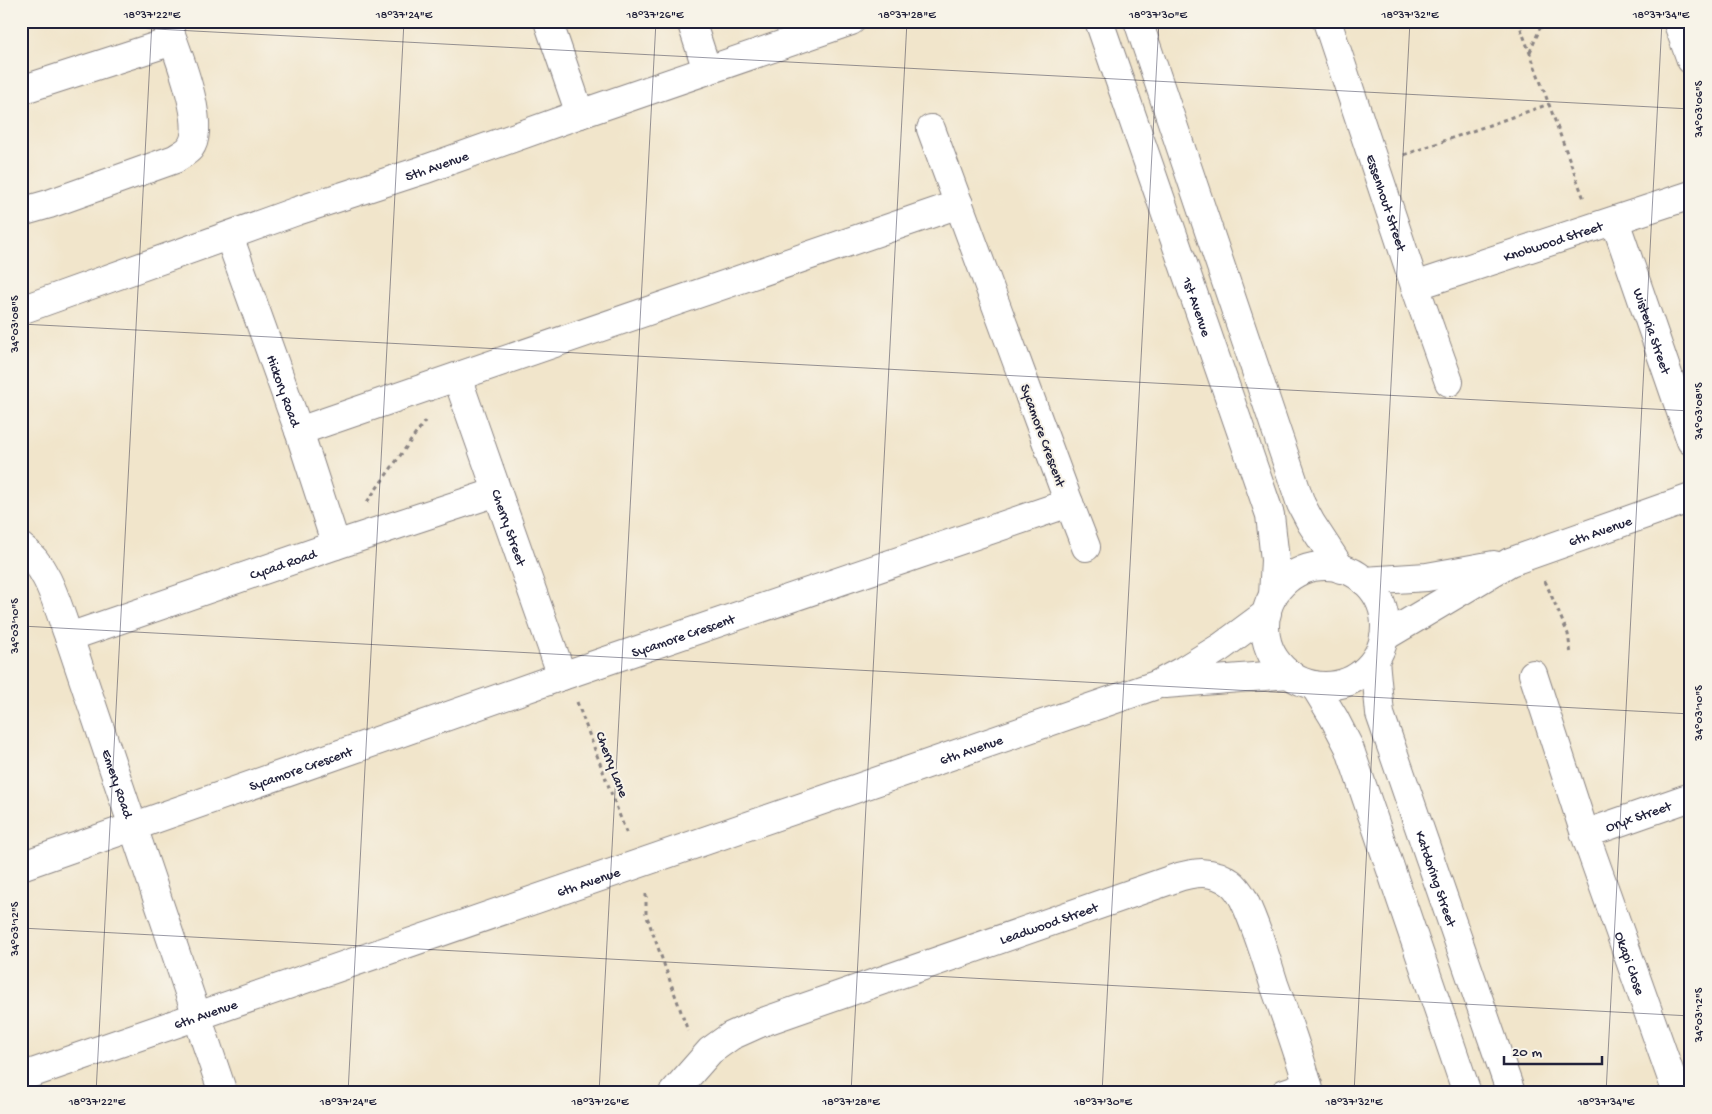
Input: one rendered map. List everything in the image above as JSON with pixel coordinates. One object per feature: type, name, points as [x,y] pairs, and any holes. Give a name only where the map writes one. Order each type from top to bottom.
[{"type":"street","points":[[548,21],[580,114]]},
{"type":"street","points":[[690,21],[707,70]]},
{"type":"street","name":"5th Avenue","points":[[21,310],[297,211],[423,170],[851,21]]},
{"type":"street","name":"1st Avenue","points":[[1099,21],[1270,515],[1275,560],[1270,604]]},
{"type":"street","points":[[1138,21],[1301,504],[1311,524],[1353,575],[1375,594],[1383,610],[1385,627],[1379,648],[1363,672],[1348,682],[1331,686],[1302,679]]},
{"type":"street","name":"Essenhout Street","points":[[1327,21],[1449,382]]},
{"type":"street","points":[[1677,21],[1691,60]]},
{"type":"street","points":[[21,90],[169,31],[194,111],[196,130],[191,147],[175,159],[49,204],[21,212]]},
{"type":"street","name":"Sycamore Crescent","points":[[21,866],[562,676],[1069,503],[931,129]]},
{"type":"street","name":"Knobwood Street","points":[[1415,286],[1691,195]]},
{"type":"street","points":[[299,431],[959,204]]},
{"type":"street","name":"Wisteria Street","points":[[1605,224],[1691,441]]},
{"type":"street","name":"Hickory Road","points":[[229,236],[299,431],[336,545]]},
{"type":"street","name":"Cherry Street","points":[[457,377],[562,676]]},
{"type":"street","name":"Cycad Road","points":[[69,637],[497,492]]},
{"type":"street","name":"6th Avenue","points":[[1353,575],[1427,577],[1510,562],[1691,498]]},
{"type":"street","points":[[1069,503],[1086,547]]},
{"type":"street","name":"Emery Road","points":[[26,550],[44,572],[69,637],[223,1093]]},
{"type":"street","name":"6th Avenue","points":[[1379,648],[1510,562]]},
{"type":"street","points":[[1353,575],[1324,567],[1307,570],[1284,582],[1270,604],[1266,629],[1269,646],[1277,662],[1302,679],[1334,718],[1349,747],[1467,1093]]},
{"type":"street","name":"6th Avenue","points":[[21,1077],[1156,685],[1221,647],[1270,604]]},
{"type":"street","name":"Katdoring Street","points":[[1379,648],[1380,714],[1511,1093]]},
{"type":"street","name":"Okapi Close","points":[[1533,674],[1585,834],[1677,1093]]},
{"type":"street","name":"6th Avenue","points":[[1156,685],[1302,679]]},
{"type":"street","name":"Oryx Street","points":[[1585,834],[1691,797]]},
{"type":"street","name":"Leadwood Street","points":[[673,1093],[710,1051],[731,1036],[760,1023],[1173,879],[1203,872],[1217,875],[1232,884],[1242,896],[1255,926],[1301,1090]]},
{"type":"path","points":[[1518,21],[1549,104],[1605,224]]},
{"type":"path","points":[[1530,53],[1543,21]]},
{"type":"path","points":[[1375,165],[1549,104]]},
{"type":"path","points":[[365,505],[428,417]]},
{"type":"path","points":[[1545,580],[1568,634],[1571,655]]},
{"type":"path","name":"Cherry Lane","points":[[577,701],[628,837]]},
{"type":"path","points":[[646,886],[646,914],[689,1035]]}]
